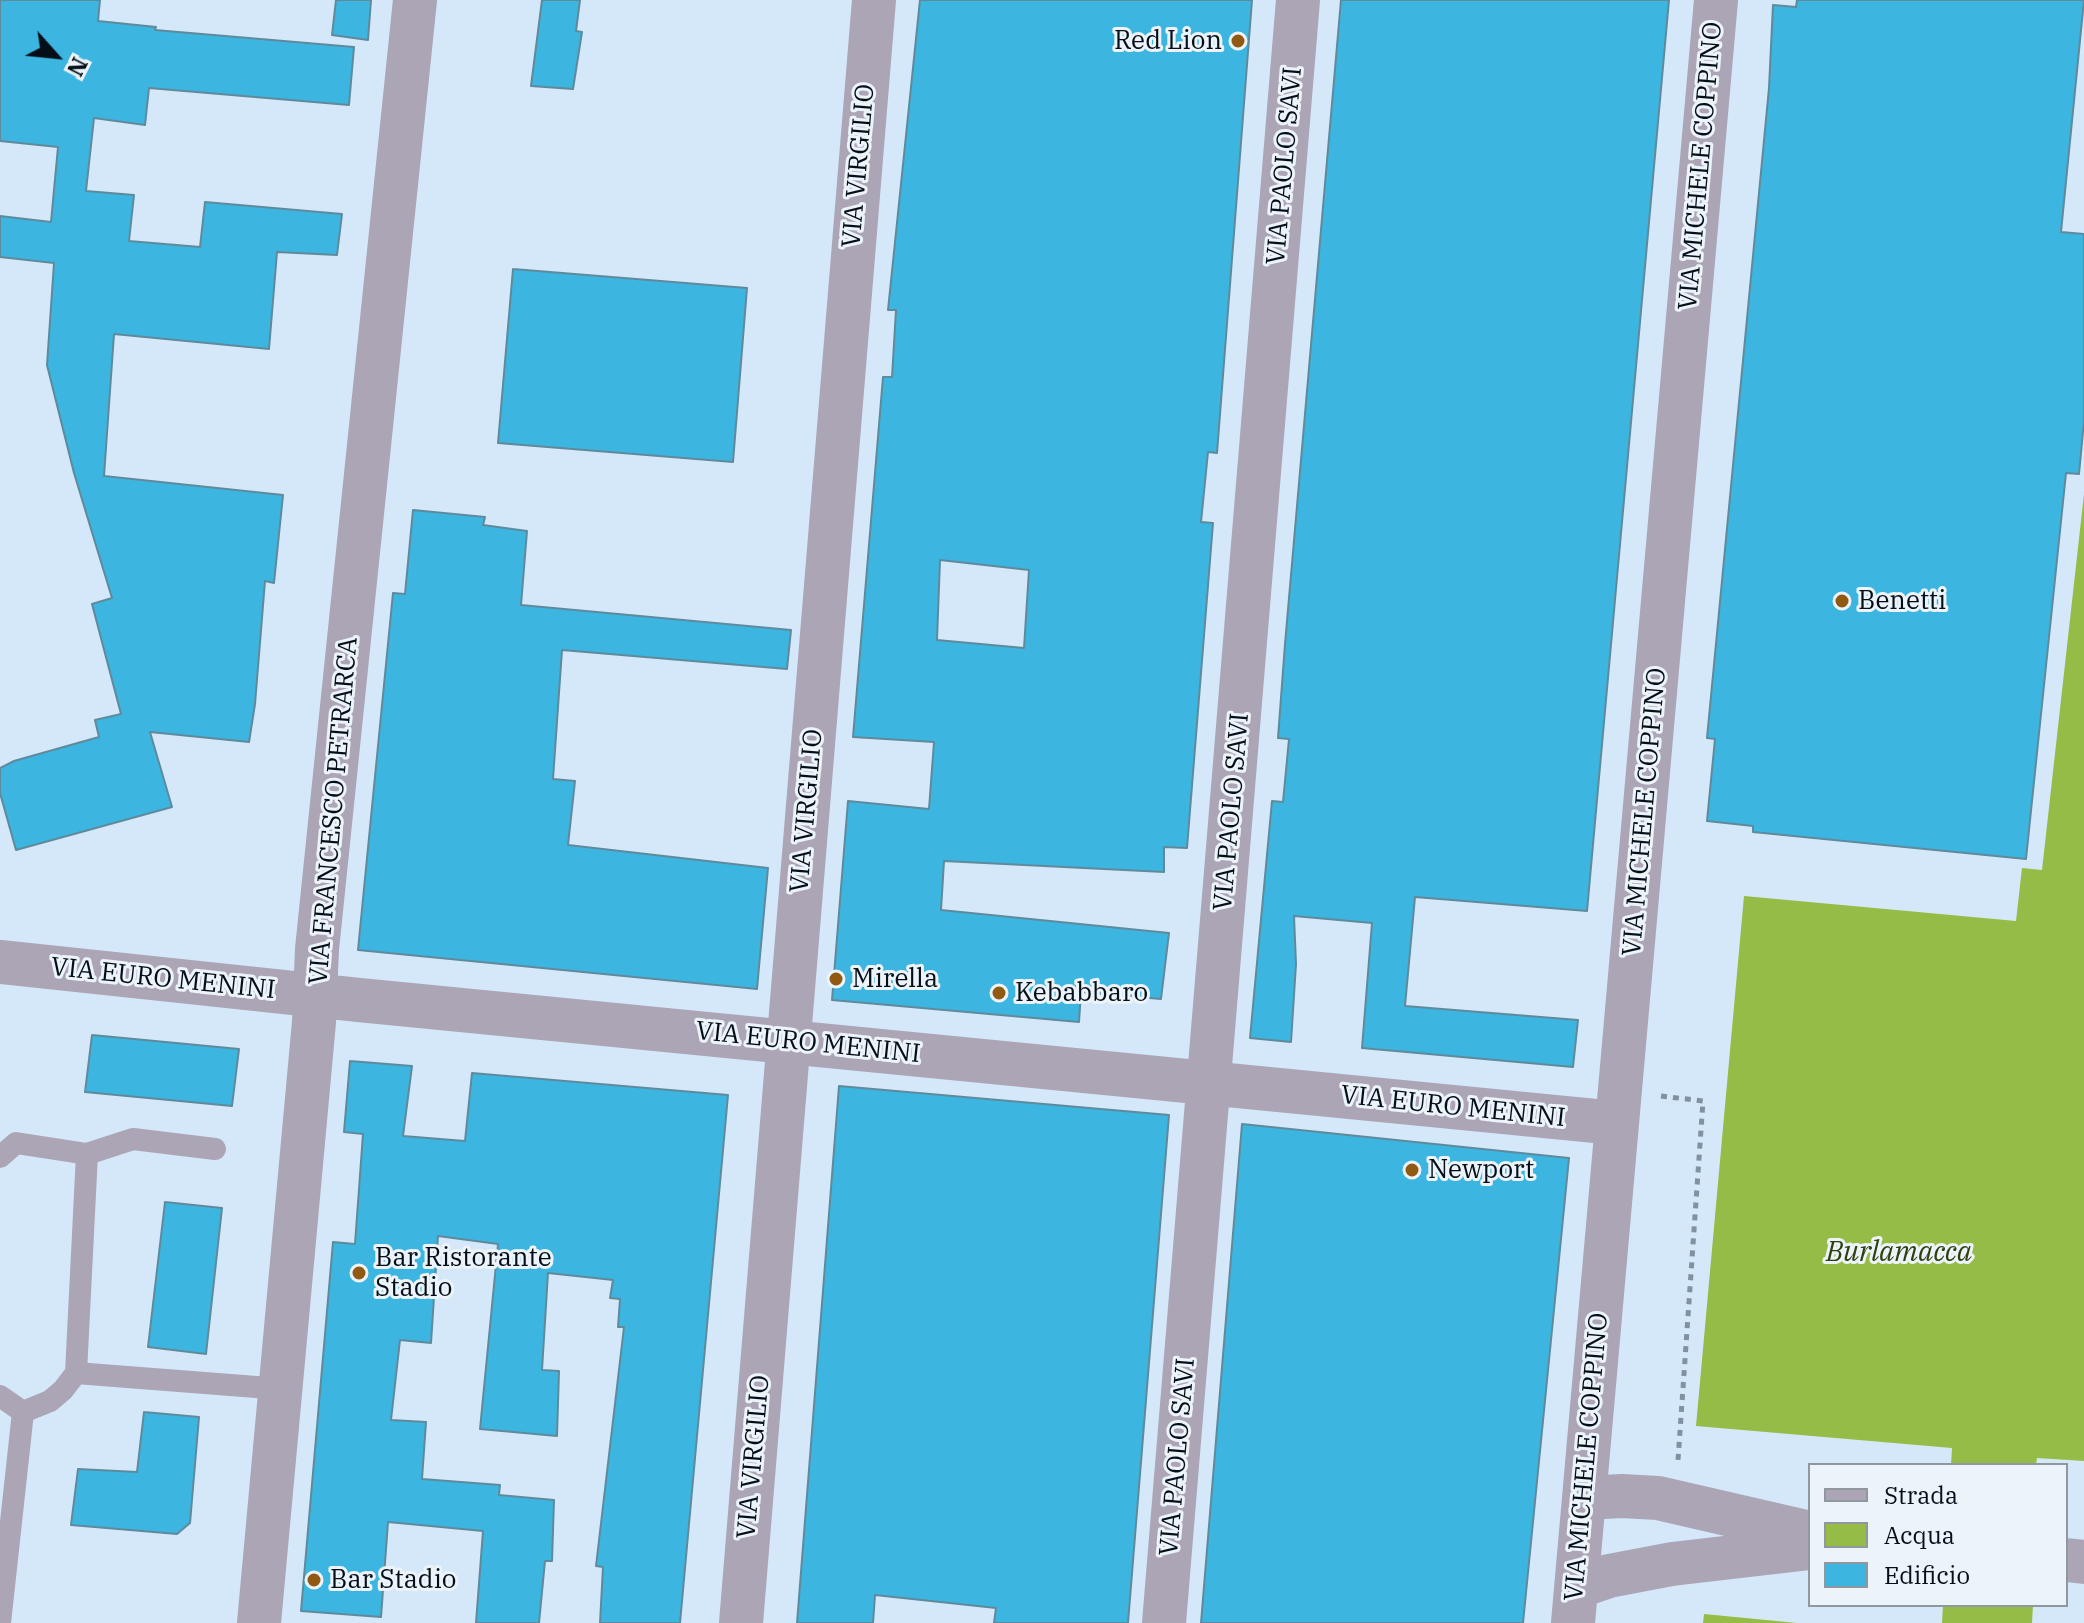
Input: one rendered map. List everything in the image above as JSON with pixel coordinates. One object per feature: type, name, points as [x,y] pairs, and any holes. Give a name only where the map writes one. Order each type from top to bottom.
[{"type":"street","name":"VIA FRANCESCO PETRARCA","points":[[259,1623],[316,996],[317,949],[415,0]]},
{"type":"street","name":"VIA VIRGILIO","points":[[741,1623],[874,0]]},
{"type":"street","name":"VIA PAOLO SAVI","points":[[1164,1623],[1298,0]]},
{"type":"street","name":"VIA MICHELE COPPINO","points":[[1575,1605],[1716,0]]},
{"type":"street","name":"VIA EURO MENINI","points":[[0,962],[316,996],[1616,1123]]},
{"type":"street","points":[[1584,1498],[1658,1498],[1808,1533]]},
{"type":"street","points":[[1575,1605],[1640,1570],[1808,1548]]},
{"type":"lane","points":[[0,1157],[16,1143],[87,1154],[133,1139],[215,1149]]},
{"type":"lane","points":[[23,1412],[50,1401],[76,1373],[87,1154]]},
{"type":"lane","points":[[76,1373],[282,1389]]},
{"type":"lane","points":[[0,1396],[23,1412]]},
{"type":"lane","points":[[0,1623],[23,1412]]},
{"type":"water","name":"Burlamacca","points":[[2084,494],[2084,1461],[2037,1458],[2036,1463],[1951,1463],[1952,1448],[1696,1426],[1744,896],[2016,921],[2022,868],[2042,870]]},
{"type":"water","points":[[1943,1607],[2033,1607],[2032,1623],[1942,1623]]},
{"type":"water","points":[[1704,1614],[1797,1623],[1703,1623]]},
{"type":"building","points":[[0,0],[100,0],[98,21],[156,27],[155,30],[354,47],[349,105],[149,88],[145,125],[94,118],[86,191],[134,195],[129,241],[200,247],[205,202],[342,214],[337,255],[277,252],[269,349],[114,334],[104,476],[283,495],[274,583],[265,581],[249,742],[150,732],[172,807],[16,850],[0,793],[0,768],[14,761],[99,737],[95,720],[121,714],[92,604],[112,598],[74,473],[47,365],[54,263],[0,257],[0,216],[51,222],[58,147],[0,141]]},
{"type":"building","points":[[336,0],[371,0],[368,40],[332,35]]},
{"type":"building","points":[[542,0],[580,0],[576,31],[582,32],[573,89],[531,86]]},
{"type":"building","points":[[920,0],[1252,0],[1217,453],[1208,452],[1201,522],[1213,523],[1187,848],[1164,847],[1164,872],[944,861],[941,910],[1169,933],[1161,999],[1081,992],[1079,1022],[832,1000],[848,801],[929,809],[934,742],[853,737],[883,377],[892,377],[896,310],[888,310]],"holes":[[[940,560],[1029,570],[1024,648],[937,640]]]},
{"type":"building","points":[[1341,0],[1669,0],[1587,911],[1415,897],[1405,1006],[1578,1020],[1573,1067],[1362,1048],[1372,923],[1294,916],[1296,964],[1291,1042],[1250,1038],[1272,801],[1283,802],[1289,739],[1278,738]]},
{"type":"building","points":[[1797,0],[2084,0],[2061,232],[2084,234],[2084,421],[2079,474],[2066,473],[2026,859],[1753,832],[1753,826],[1707,821],[1715,739],[1707,738],[1769,88],[1773,5],[1796,7]]},
{"type":"building","points":[[513,269],[747,288],[733,462],[498,443]]},
{"type":"building","points":[[413,510],[485,517],[483,525],[527,531],[521,605],[791,630],[787,669],[562,650],[553,779],[575,781],[568,845],[768,868],[757,989],[358,950],[393,593],[405,594]]},
{"type":"building","points":[[92,1035],[239,1049],[232,1106],[85,1092]]},
{"type":"building","points":[[350,1061],[412,1066],[403,1136],[465,1141],[472,1073],[728,1095],[680,1623],[600,1623],[603,1567],[596,1566],[624,1327],[618,1327],[620,1299],[610,1298],[613,1280],[548,1273],[542,1370],[559,1371],[557,1436],[480,1429],[498,1244],[438,1236],[431,1343],[400,1340],[391,1420],[426,1422],[422,1479],[500,1485],[499,1495],[554,1500],[552,1561],[545,1561],[539,1623],[476,1623],[483,1531],[388,1522],[381,1617],[301,1611],[333,1242],[355,1244],[363,1134],[344,1132]]},
{"type":"building","points":[[839,1086],[1169,1115],[1128,1623],[994,1623],[996,1608],[875,1595],[873,1623],[797,1623]]},
{"type":"building","points":[[1242,1124],[1569,1158],[1523,1623],[1201,1623]]},
{"type":"building","points":[[165,1202],[222,1208],[206,1354],[148,1347]]},
{"type":"building","points":[[144,1412],[199,1417],[190,1523],[177,1534],[71,1525],[78,1469],[137,1472]]},
{"type":"place","name":"Red Lion","points":[[1238,41]]},
{"type":"place","name":"Benetti","points":[[1842,601]]},
{"type":"place","name":"Mirella","points":[[836,979]]},
{"type":"place","name":"Kebabbaro","points":[[999,993]]},
{"type":"place","name":"Newport","points":[[1412,1170]]},
{"type":"place","name":"Bar Ristorante Stadio","points":[[359,1273]]},
{"type":"place","name":"Bar Stadio","points":[[314,1580]]}]
